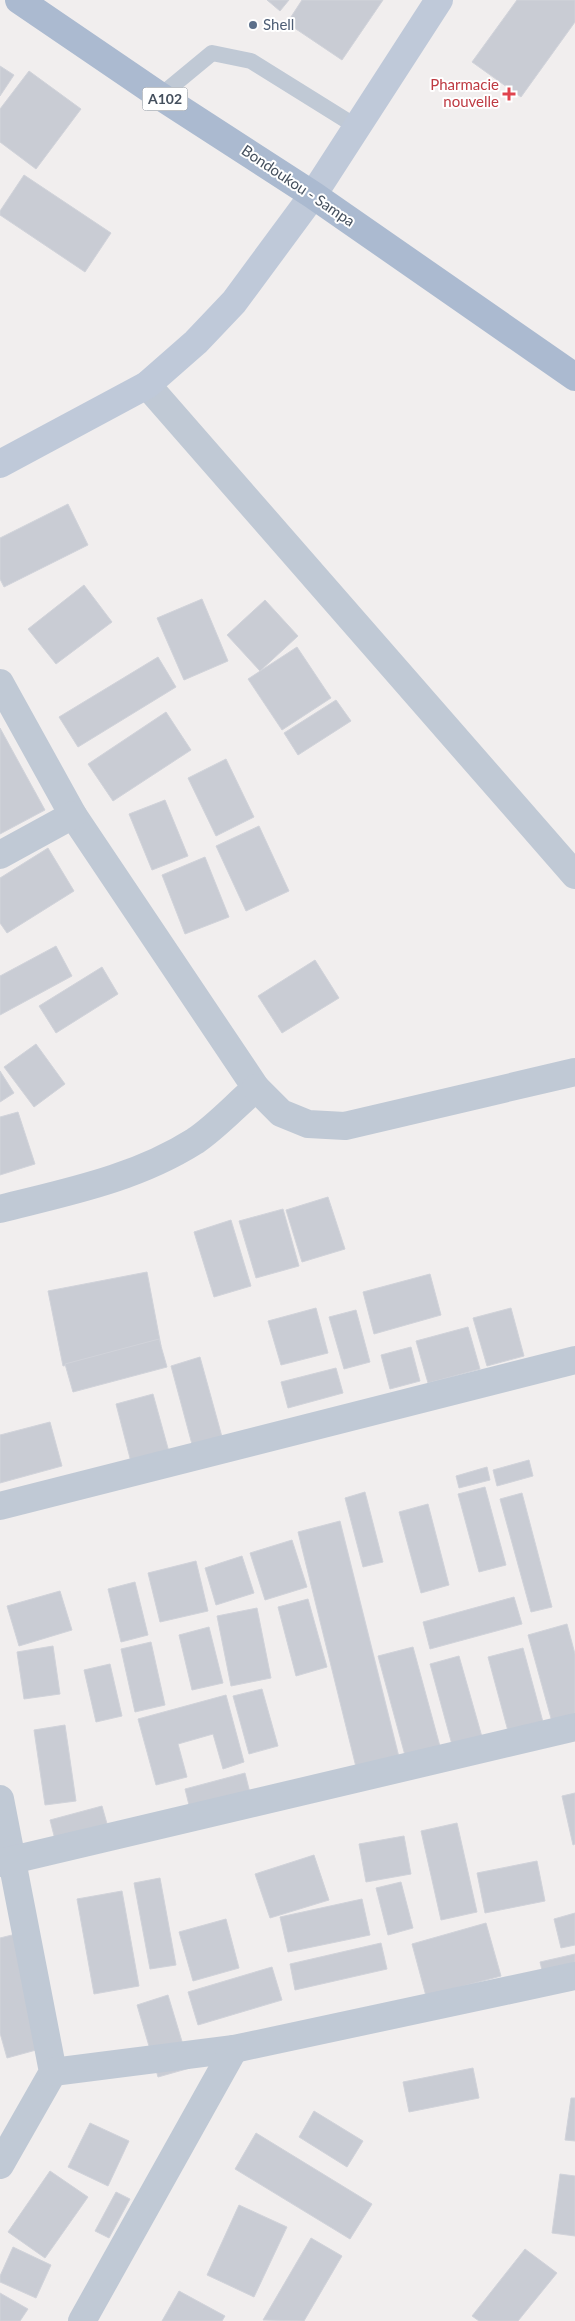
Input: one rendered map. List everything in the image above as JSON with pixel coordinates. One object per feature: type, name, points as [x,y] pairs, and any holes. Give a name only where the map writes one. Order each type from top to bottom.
[{"type":"main road","name":"Bondoukou - Sampa","points":[[19,0],[160,96],[314,195],[575,377]]},
{"type":"street","points":[[0,464],[147,385],[196,342],[234,302],[314,195],[439,0]]},
{"type":"street","points":[[147,385],[575,875]]},
{"type":"street","points":[[0,683],[72,815],[256,1088],[281,1113],[308,1124],[345,1126],[575,1072]]},
{"type":"street","points":[[0,855],[72,815]]},
{"type":"street","points":[[0,1209],[108,1182],[151,1165],[196,1140],[256,1088]]},
{"type":"street","points":[[0,1506],[575,1360]]},
{"type":"street","points":[[6,1861],[575,1727]]},
{"type":"street","points":[[0,1799],[6,1861],[52,2072],[0,2165]]},
{"type":"street","points":[[52,2072],[234,2049],[575,1976]]},
{"type":"street","points":[[82,2321],[234,2049]]},
{"type":"lane","points":[[160,96],[212,53],[251,61],[357,127]]},
{"type":"building","points":[[267,0],[289,0],[280,11]]},
{"type":"building","points":[[302,0],[383,0],[342,60],[287,23]]},
{"type":"building","points":[[517,0],[575,0],[575,22],[521,97],[472,62]]},
{"type":"building","points":[[0,66],[14,75],[0,96]]},
{"type":"building","points":[[29,71],[81,109],[36,169],[0,142],[0,109]]},
{"type":"building","points":[[24,175],[111,233],[85,272],[0,215],[0,211]]},
{"type":"building","points":[[68,504],[88,545],[4,587],[0,579],[0,538]]},
{"type":"building","points":[[84,585],[112,622],[56,664],[28,629]]},
{"type":"building","points":[[202,599],[228,661],[184,680],[157,618]]},
{"type":"building","points":[[265,600],[298,636],[260,671],[227,635]]},
{"type":"building","points":[[297,647],[331,698],[282,730],[248,679]]},
{"type":"building","points":[[158,657],[176,687],[78,747],[59,717]]},
{"type":"building","points":[[336,700],[351,721],[298,755],[284,733]]},
{"type":"building","points":[[166,712],[191,750],[113,801],[88,764]]},
{"type":"building","points":[[0,728],[45,810],[0,834]]},
{"type":"building","points":[[226,759],[254,817],[216,836],[188,778]]},
{"type":"building","points":[[165,800],[188,856],[152,870],[129,814]]},
{"type":"building","points":[[259,826],[289,891],[246,911],[216,846]]},
{"type":"building","points":[[48,848],[74,891],[7,933],[0,923],[0,878]]},
{"type":"building","points":[[205,857],[229,917],[185,934],[162,875]]},
{"type":"building","points":[[56,946],[72,976],[0,1015],[0,976]]},
{"type":"building","points":[[315,960],[339,998],[282,1033],[258,996]]},
{"type":"building","points":[[102,967],[118,994],[56,1033],[39,1006]]},
{"type":"building","points":[[36,1044],[65,1084],[34,1107],[4,1067]]},
{"type":"building","points":[[0,1071],[14,1093],[0,1102]]},
{"type":"building","points":[[18,1112],[35,1164],[0,1175],[0,1117]]},
{"type":"building","points":[[328,1197],[345,1249],[302,1262],[286,1210]]},
{"type":"building","points":[[283,1209],[299,1266],[256,1278],[239,1221]]},
{"type":"building","points":[[231,1220],[251,1286],[214,1297],[194,1232]]},
{"type":"building","points":[[147,1272],[161,1346],[63,1366],[48,1291]]},
{"type":"building","points":[[430,1274],[441,1315],[374,1334],[363,1292]]},
{"type":"building","points":[[316,1308],[328,1353],[281,1365],[268,1321]]},
{"type":"building","points":[[511,1308],[524,1356],[487,1366],[473,1318]]},
{"type":"building","points":[[356,1310],[370,1362],[344,1369],[329,1317]]},
{"type":"building","points":[[468,1327],[480,1369],[428,1383],[416,1341]]},
{"type":"building","points":[[159,1339],[167,1367],[73,1392],[65,1364]]},
{"type":"building","points":[[411,1347],[420,1381],[390,1389],[381,1355]]},
{"type":"building","points":[[200,1357],[227,1455],[197,1463],[171,1366]]},
{"type":"building","points":[[336,1368],[343,1393],[288,1408],[281,1382]]},
{"type":"building","points":[[153,1394],[169,1452],[131,1462],[116,1404]]},
{"type":"building","points":[[50,1422],[62,1466],[0,1483],[0,1435]]},
{"type":"building","points":[[529,1460],[533,1476],[497,1486],[493,1470]]},
{"type":"building","points":[[487,1467],[490,1480],[459,1488],[456,1476]]},
{"type":"building","points":[[485,1487],[506,1565],[479,1572],[458,1494]]},
{"type":"building","points":[[365,1492],[383,1562],[363,1567],[345,1498]]},
{"type":"building","points":[[522,1493],[552,1607],[531,1612],[500,1499]]},
{"type":"building","points":[[428,1504],[449,1585],[421,1593],[399,1512]]},
{"type":"building","points":[[340,1521],[399,1757],[356,1767],[298,1532]]},
{"type":"building","points":[[292,1540],[307,1587],[265,1600],[250,1553]]},
{"type":"building","points":[[242,1556],[254,1593],[216,1605],[205,1568]]},
{"type":"building","points":[[196,1561],[208,1611],[160,1622],[148,1573]]},
{"type":"building","points":[[135,1582],[148,1635],[121,1642],[108,1589]]},
{"type":"building","points":[[60,1591],[72,1630],[19,1646],[7,1606]]},
{"type":"building","points":[[514,1597],[522,1624],[430,1649],[423,1622]]},
{"type":"building","points":[[308,1599],[327,1667],[296,1676],[278,1607]]},
{"type":"building","points":[[257,1608],[271,1678],[231,1686],[217,1616]]},
{"type":"building","points":[[567,1624],[575,1654],[575,1716],[552,1722],[528,1635]]},
{"type":"building","points":[[209,1627],[223,1683],[192,1690],[179,1635]]},
{"type":"building","points":[[151,1642],[165,1705],[135,1712],[121,1649]]},
{"type":"building","points":[[53,1646],[60,1694],[24,1699],[17,1652]]},
{"type":"building","points":[[413,1647],[441,1750],[406,1759],[378,1656]]},
{"type":"building","points":[[523,1648],[543,1722],[508,1731],[488,1657]]},
{"type":"building","points":[[459,1656],[484,1744],[454,1752],[430,1664]]},
{"type":"building","points":[[110,1664],[122,1716],[96,1722],[84,1670]]},
{"type":"building","points":[[262,1689],[278,1746],[249,1754],[233,1696]]},
{"type":"building","points":[[226,1695],[244,1762],[223,1769],[213,1734],[178,1744],[187,1777],[156,1785],[138,1719]]},
{"type":"building","points":[[65,1725],[76,1801],[45,1805],[34,1730]]},
{"type":"building","points":[[245,1773],[254,1809],[194,1825],[185,1789]]},
{"type":"building","points":[[575,1793],[575,1844],[573,1845],[562,1796]]},
{"type":"building","points":[[102,1806],[113,1845],[60,1859],[50,1820]]},
{"type":"building","points":[[457,1823],[477,1912],[441,1920],[421,1831]]},
{"type":"building","points":[[404,1836],[411,1874],[366,1882],[359,1844]]},
{"type":"building","points":[[314,1855],[329,1900],[270,1918],[255,1874]]},
{"type":"building","points":[[537,1861],[545,1901],[485,1913],[477,1873]]},
{"type":"building","points":[[160,1878],[176,1965],[150,1969],[134,1883]]},
{"type":"building","points":[[401,1882],[413,1928],[388,1935],[376,1888]]},
{"type":"building","points":[[122,1891],[139,1986],[94,1994],[77,1899]]},
{"type":"building","points":[[362,1899],[370,1935],[288,1952],[280,1917]]},
{"type":"building","points":[[575,1913],[575,1945],[561,1948],[554,1919]]},
{"type":"building","points":[[226,1919],[239,1968],[193,1981],[179,1932]]},
{"type":"building","points":[[486,1923],[501,1976],[426,1996],[412,1944]]},
{"type":"building","points":[[16,1934],[47,2047],[7,2058],[0,2033],[0,1938]]},
{"type":"building","points":[[381,1943],[387,1969],[295,1990],[290,1964]]},
{"type":"building","points":[[575,1954],[575,1987],[548,1994],[540,1962]]},
{"type":"building","points":[[272,1967],[282,2000],[198,2025],[188,1992]]},
{"type":"building","points":[[168,1995],[190,2068],[158,2077],[137,2005]]},
{"type":"building","points":[[473,2068],[479,2098],[409,2112],[403,2082]]},
{"type":"building","points":[[571,2098],[575,2098],[575,2141],[565,2140]]},
{"type":"building","points":[[314,2111],[363,2141],[347,2167],[299,2137]]},
{"type":"building","points":[[90,2123],[129,2141],[108,2186],[68,2167]]},
{"type":"building","points":[[256,2133],[372,2204],[350,2239],[235,2169]]},
{"type":"building","points":[[50,2171],[88,2197],[45,2258],[8,2232]]},
{"type":"building","points":[[560,2174],[575,2176],[575,2236],[552,2233]]},
{"type":"building","points":[[116,2192],[130,2199],[109,2238],[95,2231]]},
{"type":"building","points":[[239,2205],[287,2227],[254,2297],[207,2275]]},
{"type":"building","points":[[311,2238],[342,2256],[304,2321],[263,2320]]},
{"type":"building","points":[[13,2247],[51,2265],[36,2298],[0,2282],[0,2276]]},
{"type":"building","points":[[525,2249],[557,2273],[518,2321],[479,2321],[472,2316]]},
{"type":"building","points":[[179,2291],[225,2316],[222,2321],[162,2321]]},
{"type":"building","points":[[0,2293],[28,2309],[20,2321],[0,2321]]},
{"type":"place","name":"Shell","points":[[253,25]]},
{"type":"place","name":"Pharmacie nouvelle","points":[[509,94]]}]
